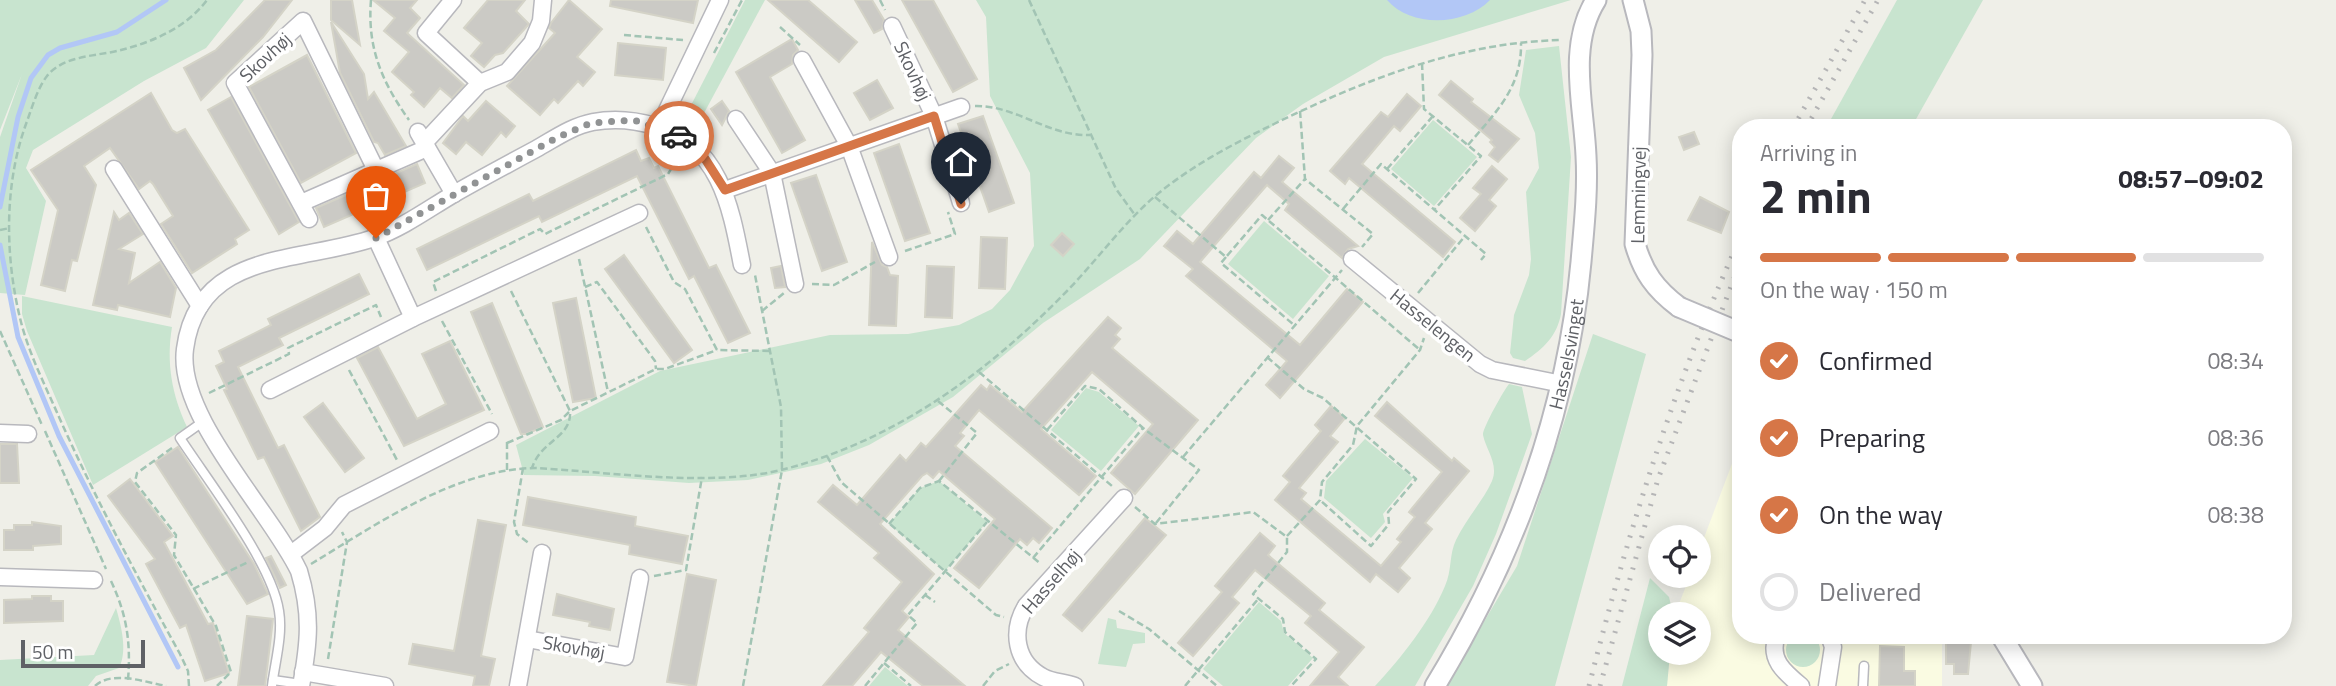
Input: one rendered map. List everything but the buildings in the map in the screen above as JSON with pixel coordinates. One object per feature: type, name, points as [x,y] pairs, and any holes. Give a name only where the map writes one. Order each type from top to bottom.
[{"type":"street","points":[[453,0],[426,33],[480,83]]},
{"type":"street","points":[[302,203],[376,170],[423,141],[480,83],[507,72],[532,43],[541,21],[543,0]]},
{"type":"street","points":[[659,127],[720,0]]},
{"type":"street","name":"Hasselsvinget","points":[[1435,686],[1504,557],[1525,507],[1562,384],[1575,311],[1585,213],[1587,158],[1581,40],[1585,21],[1595,0]]},
{"type":"street","name":"Lemmingvej","points":[[1633,0],[1641,31],[1642,55],[1635,244],[1640,264],[1651,282],[1679,307],[1732,329]]},
{"type":"street","name":"Skovhøj","points":[[309,219],[235,83],[303,22],[376,170]]},
{"type":"street","name":"Skovhøj","points":[[892,26],[934,116],[961,204]]},
{"type":"street","points":[[802,60],[849,146],[889,257]]},
{"type":"street","name":"Skovhøj","points":[[725,190],[961,107]]},
{"type":"street","points":[[736,119],[772,173],[795,284]]},
{"type":"street","points":[[385,686],[325,676],[302,681],[310,632],[307,597],[299,571],[291,554],[204,421],[187,383],[185,352],[200,306],[228,277],[251,266],[376,238],[571,130],[591,123],[634,120],[659,127],[688,142],[714,169],[725,190],[748,266]]},
{"type":"street","points":[[423,141],[454,194]]},
{"type":"street","points":[[114,169],[200,306]]},
{"type":"street","points":[[270,390],[413,318],[639,213]]},
{"type":"street","points":[[376,238],[413,318]]},
{"type":"street","name":"Hasselengen","points":[[1352,259],[1480,364],[1492,370],[1562,384]]},
{"type":"street","points":[[291,554],[325,528],[333,515],[344,505],[496,428]]},
{"type":"street","points":[[0,433],[28,434]]},
{"type":"street","name":"Hasselhøj","points":[[1021,657],[1016,637],[1017,621],[1124,498]]},
{"type":"street","name":"Skovhøj","points":[[519,686],[542,552]]},
{"type":"street","points":[[0,578],[94,580]]},
{"type":"street","name":"Skovhøj","points":[[527,639],[625,657],[640,578]]},
{"type":"street","points":[[1775,644],[1777,664],[1801,686]]},
{"type":"street","points":[[1827,686],[1832,644]]},
{"type":"street","points":[[2006,644],[2032,686]]},
{"type":"street","points":[[1021,657],[1033,671],[1046,679],[1075,686]]},
{"type":"lane","points":[[204,421],[180,438],[258,558],[273,589],[279,611],[272,683],[302,681]]},
{"type":"lane","points":[[1863,686],[1864,666]]},
{"type":"path","points":[[189,686],[188,671],[180,654],[88,483],[37,367],[15,296],[10,228],[11,181],[17,151],[47,76],[60,65],[150,40],[177,27],[207,0]]},
{"type":"path","points":[[371,0],[372,48],[382,79],[423,141]]},
{"type":"path","points":[[1029,0],[1116,189],[1135,215]]},
{"type":"path","points":[[780,27],[798,41],[807,56],[802,60]]},
{"type":"path","points":[[624,35],[684,41],[698,47]]},
{"type":"path","points":[[299,571],[444,489],[508,470],[532,468],[702,477],[782,470],[868,441],[938,401],[979,372],[1066,292],[1135,215],[1155,197],[1228,146],[1375,78],[1422,63],[1521,43],[1581,40]]},
{"type":"path","points":[[1468,145],[1512,91],[1521,66],[1521,43]]},
{"type":"path","points":[[1422,63],[1424,108],[1481,156],[1434,209]]},
{"type":"path","points":[[961,107],[1004,109],[1049,127],[1090,135]]},
{"type":"path","points":[[1183,457],[1373,234],[1306,179],[1300,111]]},
{"type":"path","points":[[1387,170],[1433,116]]},
{"type":"path","points":[[508,470],[508,443],[496,428],[439,306],[433,282],[540,229],[545,234],[668,174],[688,142]]},
{"type":"path","points":[[1343,209],[1381,164],[1486,254],[1481,260]]},
{"type":"path","points":[[1268,220],[1306,179]]},
{"type":"path","points":[[628,194],[674,282],[685,289],[717,350]]},
{"type":"path","points":[[1155,197],[1226,257]]},
{"type":"path","points":[[762,311],[795,284],[834,285],[862,267],[955,234],[947,212],[961,204]]},
{"type":"path","points":[[1291,686],[1316,659],[1285,632],[1283,619],[1253,594],[1287,552],[1287,537],[1320,500],[1322,482],[1353,445],[1357,426],[1420,350],[1262,215],[1221,263],[1294,326]]},
{"type":"path","points":[[0,229],[10,228]]},
{"type":"path","points":[[1408,305],[1465,236]]},
{"type":"path","points":[[575,243],[608,392]]},
{"type":"path","points":[[743,686],[782,470],[780,407],[762,311],[748,266]]},
{"type":"path","points":[[503,276],[570,411],[571,423],[567,430],[542,448],[532,468]]},
{"type":"path","points":[[585,287],[597,282],[655,361],[656,369]]},
{"type":"path","points":[[193,401],[289,355],[288,348],[376,305],[388,330]]},
{"type":"path","points":[[0,331],[123,606],[130,640],[128,680]]},
{"type":"path","points":[[508,443],[561,420],[570,411],[656,369],[666,369],[717,350],[770,351]]},
{"type":"path","points":[[341,354],[404,474]]},
{"type":"path","points":[[1267,357],[1304,388],[1323,398],[1416,479],[1388,512],[1389,523],[1371,546],[1320,500]]},
{"type":"path","points":[[979,372],[1155,524],[1253,512],[1287,537]]},
{"type":"path","points":[[1047,430],[1085,386],[1099,389],[1143,428],[1199,470],[1155,524]]},
{"type":"path","points":[[889,524],[919,488],[939,481],[976,433],[938,401]]},
{"type":"path","points":[[1033,558],[1143,428]]},
{"type":"path","points":[[180,438],[174,447],[138,473],[135,482],[176,535],[174,555],[216,626],[231,672],[217,686]]},
{"type":"path","points":[[827,456],[841,482],[889,524],[996,615],[1017,621]]},
{"type":"path","points":[[523,468],[513,522],[517,534],[542,552]]},
{"type":"path","points":[[640,578],[686,570],[702,477]]},
{"type":"path","points":[[939,481],[1055,575]]},
{"type":"path","points":[[325,676],[347,542],[333,515]]},
{"type":"path","points":[[865,686],[917,623],[908,615],[987,522]]},
{"type":"path","points":[[193,589],[258,558]]},
{"type":"path","points":[[925,595],[935,602]]},
{"type":"path","points":[[1185,686],[1259,598]]},
{"type":"path","points":[[1119,611],[1149,629],[1217,686]]},
{"type":"path","points":[[982,686],[995,671],[1021,657]]},
{"type":"path","points":[[884,663],[911,686]]},
{"type":"path","points":[[95,686],[103,679],[166,686]]},
{"type":"shaded area","points":[[0,0],[244,0],[206,48],[144,81],[33,150],[26,168],[46,201],[25,295],[0,293],[0,137],[22,74],[0,130]]},
{"type":"shaded area","points":[[745,0],[765,0],[703,115],[697,120],[686,115]]},
{"type":"shaded area","points":[[976,0],[1571,0],[1384,57],[1303,104],[1256,138],[1140,259],[1043,323],[953,397],[869,445],[821,464],[748,480],[689,483],[595,476],[524,475],[516,445],[660,371],[830,335],[908,334],[959,325],[992,309],[1010,290],[1034,246],[1030,173],[990,96],[986,17]]},
{"type":"shaded area","points":[[1897,0],[1983,0],[1916,119],[1831,119]]},
{"type":"shaded area","points":[[1559,46],[1571,157],[1561,314],[1548,341],[1525,361],[1513,358],[1510,353],[1514,315],[1529,275],[1531,259],[1526,192],[1539,168],[1535,133],[1519,95],[1526,50]]},
{"type":"shaded area","points":[[1433,120],[1477,157],[1434,206],[1391,169]]},
{"type":"shaded area","points":[[1264,221],[1329,276],[1293,319],[1228,264]]},
{"type":"shaded area","points":[[22,296],[172,327],[172,378],[177,403],[187,427],[93,485],[27,331],[22,314]]},
{"type":"shaded area","points":[[1593,334],[1646,354],[1555,686],[1446,686],[1517,566]]},
{"type":"shaded area","points":[[1509,384],[1522,387],[1532,434],[1496,534],[1473,586],[1415,686],[1375,686],[1405,652],[1439,599],[1447,580],[1456,540],[1492,481],[1493,463],[1483,435]]},
{"type":"shaded area","points":[[1086,388],[1099,392],[1139,426],[1101,471],[1051,430]]},
{"type":"shaded area","points":[[1365,439],[1413,478],[1383,514],[1385,522],[1371,538],[1324,498],[1326,481]]},
{"type":"shaded area","points":[[1732,464],[1732,644],[1942,644],[1942,686],[1667,686],[1669,665],[1711,665],[1711,602],[1680,602],[1685,588],[1711,588],[1711,525],[1709,525]]},
{"type":"shaded area","points":[[939,481],[987,522],[945,571],[889,524],[920,488]]},
{"type":"shaded area","points":[[1648,586],[1648,588],[1660,588],[1670,602],[1648,602],[1648,665],[1669,665],[1667,686],[1622,686]]},
{"type":"shaded area","points":[[1259,602],[1281,621],[1284,633],[1313,658],[1288,686],[1223,686],[1203,669]]},
{"type":"shaded area","points":[[116,608],[123,646],[119,668],[96,676],[88,686],[0,686],[0,660],[94,655]]},
{"type":"shaded area","points":[[1108,618],[1116,620],[1117,628],[1145,633],[1145,643],[1133,644],[1126,667],[1098,664]]},
{"type":"shaded area","points":[[1787,644],[1819,644],[1819,657],[1810,666],[1796,666],[1787,657]]},
{"type":"shaded area","points":[[885,667],[908,686],[869,686]]},
{"type":"water","points":[[1387,0],[1490,0],[1467,15],[1438,20],[1410,15]]},
{"type":"waterway","points":[[0,207],[18,117],[31,78],[48,55],[60,48],[117,32],[166,0]]},
{"type":"waterway","points":[[0,245],[18,337],[59,436],[178,667]]},
{"type":"railway","points":[[1798,119],[1865,0]]},
{"type":"railway","points":[[1811,119],[1878,0]]},
{"type":"railway","points":[[1589,686],[1620,571],[1655,458],[1695,346],[1732,257]]},
{"type":"railway","points":[[1600,686],[1658,479],[1732,284]]},
{"type":"way so far","points":[[376,238],[571,130],[591,123],[634,120],[679,136]]},
{"type":"route","points":[[679,136],[702,154],[725,190],[934,116],[961,204]]}]
